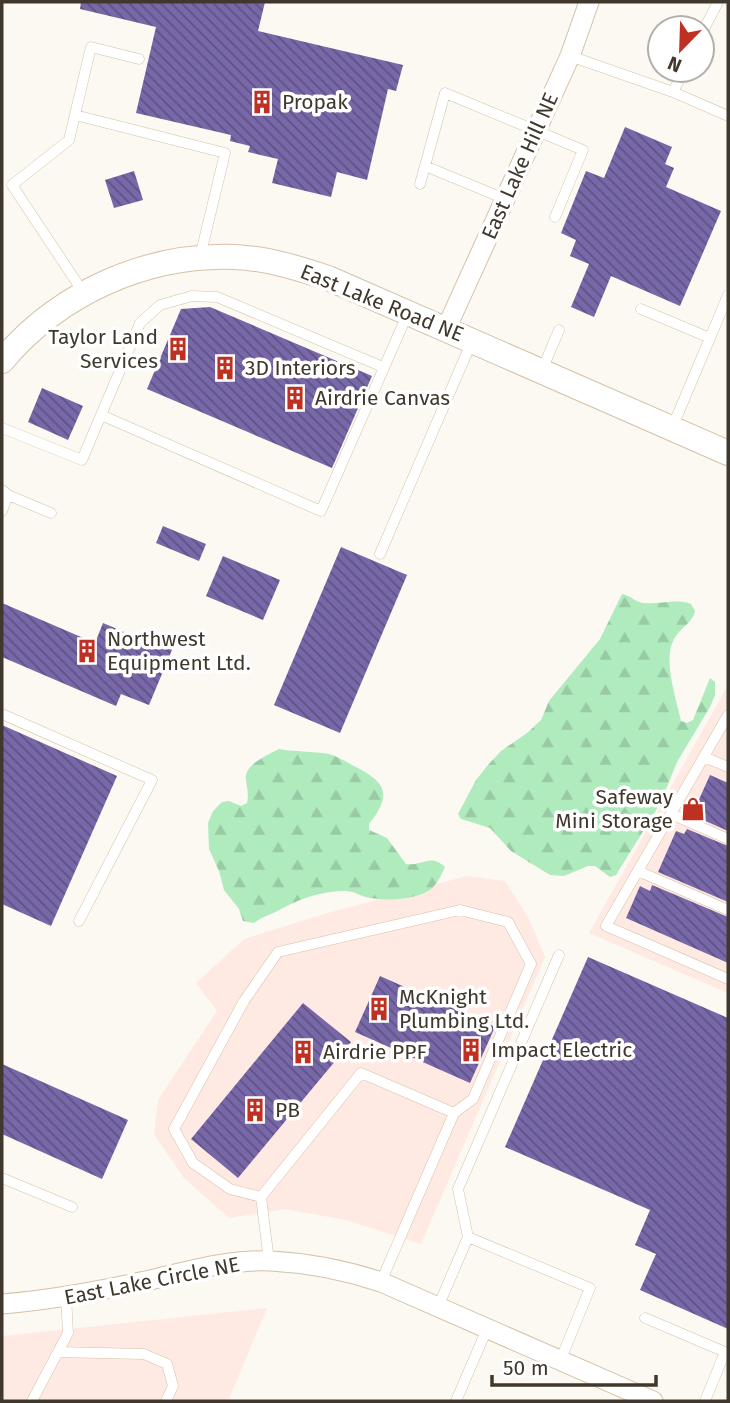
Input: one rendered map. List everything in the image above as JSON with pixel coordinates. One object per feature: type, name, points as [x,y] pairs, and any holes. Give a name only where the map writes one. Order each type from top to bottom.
[{"type":"street","name":"East Lake Hill NE","points":[[446,329],[570,56],[589,2]]},
{"type":"street","name":"East Lake Road NE","points":[[2,360],[42,321],[83,293],[137,269],[200,258],[236,257],[289,265],[328,278],[728,453]]},
{"type":"street","name":"East Lake Circle NE","points":[[2,1304],[66,1297],[214,1266],[269,1261],[339,1270],[381,1282],[653,1401]]},
{"type":"lane","points":[[83,293],[12,185],[69,140],[91,47],[139,59]]},
{"type":"lane","points":[[570,56],[673,92],[728,117]]},
{"type":"lane","points":[[673,92],[677,84]]},
{"type":"lane","points":[[419,184],[444,93],[583,150],[555,217]]},
{"type":"lane","points":[[75,115],[225,153],[200,258]]},
{"type":"lane","points":[[425,166],[505,199]]},
{"type":"lane","points":[[672,428],[728,295]]},
{"type":"lane","points":[[2,428],[82,460],[140,323],[160,306],[192,296],[217,297],[383,367]]},
{"type":"lane","points":[[640,309],[710,338]]},
{"type":"lane","points":[[102,415],[321,511],[408,313]]},
{"type":"lane","points":[[542,371],[559,330]]},
{"type":"lane","points":[[380,554],[472,340]]},
{"type":"lane","points":[[2,511],[5,493],[51,513]]},
{"type":"lane","points":[[2,714],[152,780],[79,922]]},
{"type":"lane","points":[[728,715],[606,926],[728,979]]},
{"type":"lane","points":[[704,757],[728,767]]},
{"type":"lane","points":[[671,814],[728,839]]},
{"type":"lane","points":[[638,871],[728,910]]},
{"type":"lane","points":[[261,1197],[230,1189],[193,1163],[174,1129],[244,1001],[278,953],[460,910],[508,922],[531,964],[473,1099],[454,1112],[381,1282]]},
{"type":"lane","points":[[438,1307],[468,1237],[458,1189],[559,955]]},
{"type":"lane","points":[[269,1261],[261,1197],[361,1073],[454,1112]]},
{"type":"lane","points":[[2,1178],[72,1208]]},
{"type":"lane","points":[[468,1237],[590,1288],[560,1361]]},
{"type":"lane","points":[[32,1401],[68,1332],[66,1297]]},
{"type":"lane","points":[[645,1318],[725,1352],[705,1401]]},
{"type":"lane","points":[[456,1401],[487,1329]]},
{"type":"lane","points":[[58,1352],[144,1354],[167,1364],[173,1386],[166,1401]]},
{"type":"shaded area","name":"Safeway Mini Storage","points":[[728,685],[728,993],[589,933]]},
{"type":"shaded area","points":[[467,876],[505,881],[528,917],[545,957],[421,1244],[346,1220],[285,1209],[229,1218],[183,1177],[154,1134],[158,1100],[217,1011],[196,983],[244,939],[324,914]]},
{"type":"shaded area","points":[[267,1308],[228,1401],[2,1401],[2,1336]]},
{"type":"green space","points":[[622,594],[643,603],[691,604],[694,615],[676,636],[670,655],[671,677],[681,721],[687,723],[693,720],[710,678],[715,682],[715,695],[677,762],[660,804],[616,875],[610,877],[595,866],[588,866],[564,876],[550,875],[511,851],[490,828],[461,819],[458,814],[476,780],[488,765],[501,751],[541,720],[549,701],[600,639]]},
{"type":"green space","points":[[279,749],[329,754],[365,772],[379,783],[383,797],[377,814],[369,824],[369,830],[387,838],[406,864],[431,860],[445,867],[436,884],[429,891],[402,899],[373,899],[345,891],[320,894],[297,901],[254,923],[243,921],[239,909],[224,890],[209,849],[208,823],[213,811],[222,802],[229,801],[241,806],[247,803],[248,770],[257,761]]},
{"type":"building","name":"Propak","points":[[81,2],[265,2],[258,31],[403,65],[396,91],[388,89],[367,180],[337,172],[331,197],[272,183],[278,159],[248,152],[250,146],[230,141],[231,135],[136,113],[156,27],[80,9]]},
{"type":"building","points":[[625,127],[672,147],[665,164],[674,168],[666,187],[721,211],[680,306],[611,276],[594,317],[571,307],[589,264],[570,256],[576,240],[561,233],[586,171],[604,178]]},
{"type":"building","points":[[134,171],[143,200],[114,208],[105,180]]},
{"type":"building","points":[[210,307],[372,376],[332,468],[147,389],[181,309]]},
{"type":"building","points":[[42,388],[83,406],[68,440],[28,422]]},
{"type":"building","points":[[163,526],[206,544],[199,561],[156,543]]},
{"type":"building","points":[[341,547],[407,575],[340,733],[274,705]]},
{"type":"building","points":[[223,556],[280,580],[263,620],[206,596]]},
{"type":"building","name":"Northwest Equipment Ltd.","points":[[2,603],[95,643],[103,623],[143,640],[146,633],[174,645],[149,705],[121,694],[116,706],[2,657]]},
{"type":"building","points":[[2,725],[117,776],[51,926],[2,904]]},
{"type":"building","points":[[710,775],[728,783],[728,831],[692,815]]},
{"type":"building","points":[[687,829],[728,846],[728,902],[658,872],[676,831],[684,834]]},
{"type":"building","points":[[652,885],[728,917],[728,963],[626,918],[640,886],[650,891]]},
{"type":"building","points":[[588,957],[728,1018],[728,1329],[640,1290],[656,1254],[635,1245],[650,1210],[505,1147]]},
{"type":"building","points":[[380,976],[495,1027],[470,1083],[355,1032]]},
{"type":"building","points":[[303,1003],[351,1042],[238,1178],[191,1139]]},
{"type":"building","points":[[2,1064],[128,1120],[102,1179],[2,1134]]},
{"type":"place","name":"Propak","points":[[262,102]]},
{"type":"place","name":"Taylor Land Services","points":[[178,349]]},
{"type":"place","name":"3D Interiors","points":[[225,368]]},
{"type":"place","name":"Airdrie Canvas","points":[[295,398]]},
{"type":"place","name":"Northwest Equipment Ltd.","points":[[87,651]]},
{"type":"place","name":"Safeway Mini Storage","points":[[693,809]]},
{"type":"place","name":"McKnight Plumbing Ltd.","points":[[379,1009]]},
{"type":"place","name":"Impact Electric","points":[[471,1050]]},
{"type":"place","name":"Airdrie PPF","points":[[303,1052]]},
{"type":"place","name":"PB","points":[[255,1110]]}]
